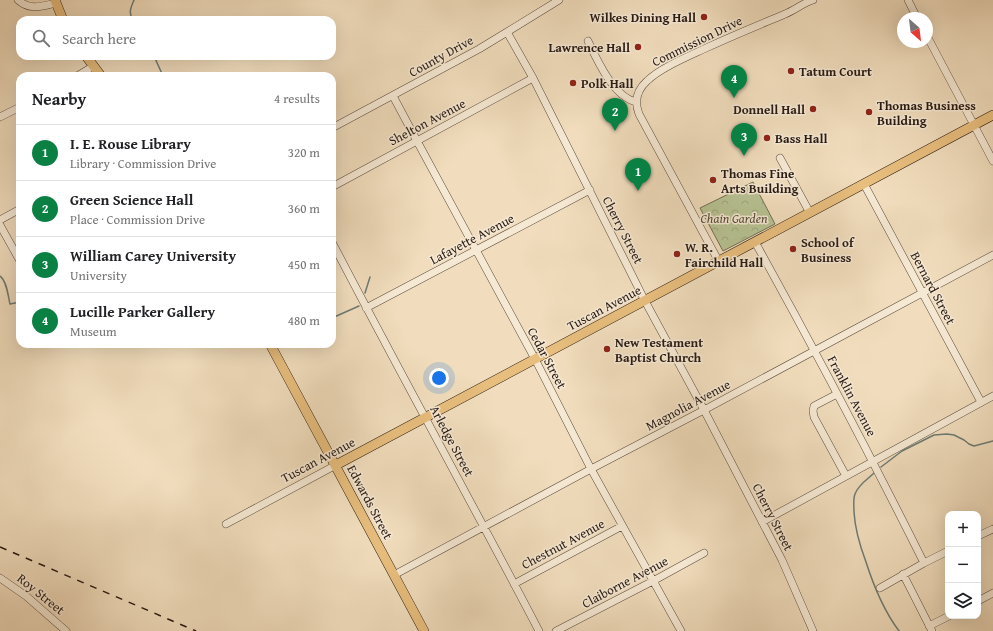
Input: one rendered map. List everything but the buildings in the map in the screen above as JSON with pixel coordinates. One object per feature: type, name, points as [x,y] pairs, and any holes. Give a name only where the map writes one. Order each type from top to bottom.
[{"type":"main road","points":[[55,2],[61,16]]},
{"type":"main road","points":[[89,60],[98,72]]},
{"type":"main road","name":"Tuscan Avenue","points":[[336,465],[993,115]]},
{"type":"main road","name":"Edwards Street","points":[[272,348],[424,631]]},
{"type":"street","points":[[18,0],[24,5],[33,7],[55,2]]},
{"type":"street","name":"County Drive","points":[[336,126],[444,68],[559,0]]},
{"type":"street","name":"Commission Drive","points":[[637,102],[639,90],[646,81],[668,67],[684,58],[813,0]]},
{"type":"street","points":[[908,0],[915,12]]},
{"type":"street","name":"Cherry Street","points":[[507,32],[533,78],[645,301],[704,410],[790,577],[811,630]]},
{"type":"street","points":[[588,42],[608,80],[619,92],[631,101],[637,102],[639,114],[719,262]]},
{"type":"street","points":[[933,47],[993,161]]},
{"type":"street","points":[[84,72],[94,66]]},
{"type":"street","name":"Shelton Avenue","points":[[336,185],[533,78]]},
{"type":"street","name":"Cedar Street","points":[[393,96],[535,359],[591,469],[681,631]]},
{"type":"street","points":[[0,117],[16,109]]},
{"type":"street","points":[[780,158],[810,213]]},
{"type":"street","name":"Bernard Street","points":[[864,184],[981,402]]},
{"type":"street","name":"Lafayette Avenue","points":[[366,308],[590,190]]},
{"type":"street","points":[[0,220],[16,211]]},
{"type":"street","points":[[0,225],[16,254]]},
{"type":"street","name":"Franklin Avenue","points":[[756,242],[873,461],[924,563]]},
{"type":"street","name":"Arledge Street","points":[[336,250],[539,631]]},
{"type":"street","name":"Magnolia Avenue","points":[[394,575],[993,255]]},
{"type":"street","points":[[837,394],[814,406],[813,411],[814,417],[846,476]]},
{"type":"street","points":[[762,522],[993,396]]},
{"type":"street","name":"Tuscan Avenue","points":[[226,524],[336,465]]},
{"type":"street","name":"Chestnut Avenue","points":[[514,584],[622,526]]},
{"type":"street","points":[[981,535],[993,529]]},
{"type":"street","points":[[880,588],[903,574],[945,552]]},
{"type":"street","name":"Claiborne Avenue","points":[[556,631],[704,553]]},
{"type":"street","points":[[903,574],[930,629],[945,619]]},
{"type":"street","name":"Roy Street","points":[[0,578],[26,596],[66,631]]},
{"type":"street","points":[[981,599],[993,593]]},
{"type":"green space","name":"Chain Garden","points":[[753,182],[775,224],[723,251],[700,208]]},
{"type":"waterway","points":[[131,16],[130,12],[134,0]]},
{"type":"waterway","points":[[156,60],[161,72]]},
{"type":"waterway","points":[[0,276],[6,285],[10,304],[16,303]]},
{"type":"waterway","points":[[365,293],[370,277]]},
{"type":"waterway","points":[[336,316],[359,306]]},
{"type":"waterway","points":[[881,467],[902,451],[934,435],[954,435],[974,446],[993,441]]},
{"type":"waterway","points":[[874,473],[856,491],[854,498],[855,525],[876,590],[884,607],[899,631]]},
{"type":"railway","points":[[0,547],[196,631]]},
{"type":"place","name":"Wilkes Dining Hall","points":[[704,17]]},
{"type":"place","name":"Lawrence Hall","points":[[638,47]]},
{"type":"place","name":"Tatum Court","points":[[791,71]]},
{"type":"place","name":"Polk Hall","points":[[573,83]]},
{"type":"place","name":"Lucille Parker Gallery","points":[[734,98]]},
{"type":"place","name":"Donnell Hall","points":[[813,109]]},
{"type":"place","name":"Thomas Business Building","points":[[869,112]]},
{"type":"place","name":"Green Science Hall","points":[[615,131]]},
{"type":"place","name":"Bass Hall","points":[[767,138]]},
{"type":"place","name":"William Carey University","points":[[744,156]]},
{"type":"place","name":"Thomas Fine Arts Building","points":[[713,180]]},
{"type":"place","name":"I. E. Rouse Library","points":[[638,191]]},
{"type":"place","name":"School of Business","points":[[793,249]]},
{"type":"place","name":"W. R. Fairchild Hall","points":[[677,254]]},
{"type":"place","name":"New Testament Baptist Church","points":[[607,349]]}]
